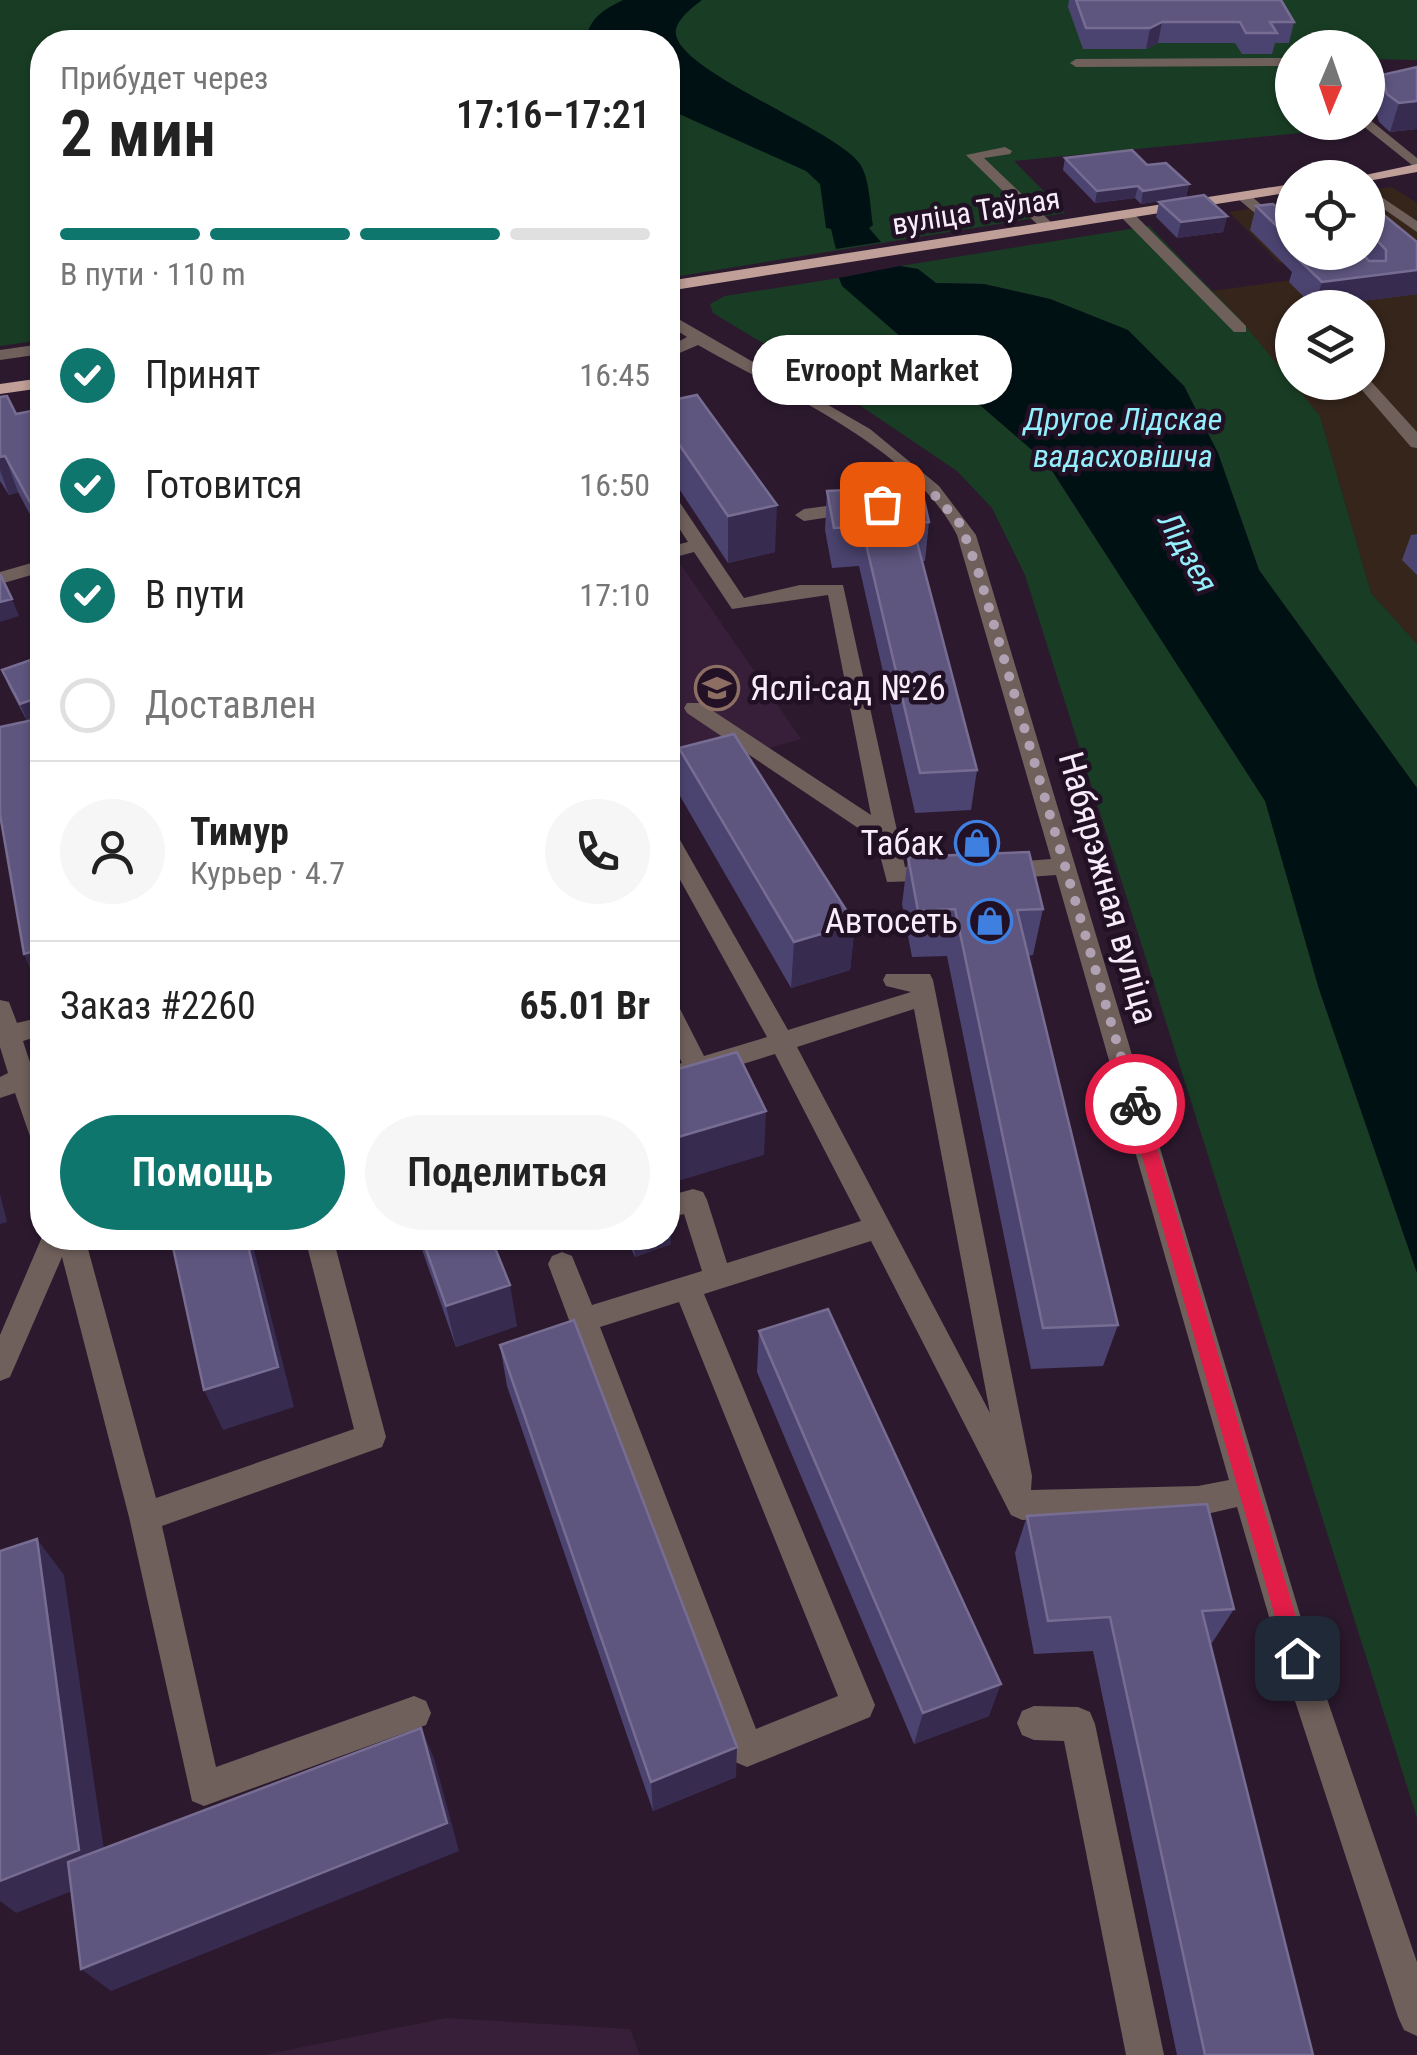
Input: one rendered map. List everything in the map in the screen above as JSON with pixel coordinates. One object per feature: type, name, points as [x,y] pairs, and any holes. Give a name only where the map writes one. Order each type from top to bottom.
[{"type":"main road","points":[[1385,173],[1417,166]]},
{"type":"main road","name":"вуліца Таўлая","points":[[680,284],[1275,191]]},
{"type":"main road","points":[[0,388],[30,384]]},
{"type":"street","points":[[1210,43],[1218,62]]},
{"type":"street","points":[[1076,63],[1275,62]]},
{"type":"street","points":[[1385,81],[1417,82]]},
{"type":"street","points":[[1385,139],[1417,166]]},
{"type":"street","points":[[1005,151],[973,155],[1048,227]]},
{"type":"street","points":[[1242,196],[1275,225]]},
{"type":"street","points":[[1385,204],[1417,228]]},
{"type":"street","points":[[1126,214],[1240,330]]},
{"type":"street","name":"Набярэжная вуліца","points":[[680,326],[874,442],[961,525],[1066,866],[1297,1658],[1417,2017]]},
{"type":"street","points":[[680,347],[699,338]]},
{"type":"street","points":[[0,355],[30,351]]},
{"type":"street","points":[[1379,400],[1417,443]]},
{"type":"street","points":[[804,516],[882,504]]},
{"type":"street","points":[[680,517],[740,606],[800,590],[836,589],[895,876],[1066,866]]},
{"type":"street","points":[[680,550],[698,545]]},
{"type":"street","points":[[0,578],[30,569]]},
{"type":"street","points":[[694,708],[887,836]]},
{"type":"street","points":[[680,860],[782,1042],[1022,1506]]},
{"type":"street","points":[[895,980],[921,980],[1022,1506]]},
{"type":"street","points":[[680,1073],[924,997]]},
{"type":"street","points":[[0,1009],[30,1094]]},
{"type":"street","points":[[10,1035],[30,1029]]},
{"type":"street","points":[[680,1033],[698,1068]]},
{"type":"street","points":[[0,1088],[25,1076]]},
{"type":"street","points":[[680,1204],[693,1200],[718,1278]]},
{"type":"street","points":[[584,1320],[877,1228]]},
{"type":"street","points":[[0,1368],[51,1250]]},
{"type":"street","points":[[74,1250],[146,1517],[204,1788],[414,1713]]},
{"type":"street","points":[[146,1517],[371,1437],[322,1250]]},
{"type":"street","points":[[561,1250],[748,1750],[858,1705],[686,1288]]},
{"type":"street","points":[[1022,1506],[1198,1501],[1250,1490]]},
{"type":"street","points":[[1034,1723],[1078,1724],[1145,2055]]},
{"type":"shaded area","points":[[1392,187],[1417,203],[1417,644],[1371,593],[1320,416],[1306,400],[1385,400],[1385,290],[1275,290],[1275,364],[1212,291],[1314,277],[1307,270],[1385,270],[1385,188]]},
{"type":"shaded area","points":[[1275,205],[1275,259],[1229,212]]},
{"type":"shaded area","name":"Яслі-сад №26","points":[[680,563],[801,739],[680,774]]},
{"type":"shaded area","points":[[446,2018],[630,2029],[640,2055],[264,2055]]},
{"type":"green space","points":[[0,0],[1417,0],[1417,60],[1385,59],[1385,30],[1275,30],[1275,135],[1014,161],[1065,213],[680,276],[680,30],[30,30],[30,342],[0,346]]},
{"type":"green space","points":[[1149,226],[1239,318],[1275,362],[1275,400],[1307,400],[1320,416],[1371,593],[1417,644],[1417,788],[1259,570],[1218,453],[1184,386],[1127,330],[1050,299],[984,284],[936,283],[918,269],[900,266]]},
{"type":"green space","points":[[839,278],[843,286],[1047,463],[1266,801],[1319,989],[1417,1273],[1417,1818],[1025,575],[992,508],[957,471],[806,369],[713,313],[710,304],[725,296]]},
{"type":"water","points":[[623,0],[702,0],[676,30],[589,30],[608,8]]},
{"type":"water","points":[[680,45],[724,79],[845,149],[866,177],[873,225],[869,228],[881,242],[836,249],[831,229],[826,228],[820,184],[806,171],[680,114]]},
{"type":"water","name":"Другое Лідскае вадасховішча","points":[[900,266],[918,269],[936,283],[984,284],[1050,299],[1128,330],[1184,386],[1218,453],[1259,570],[1417,788],[1417,1273],[1319,989],[1265,801],[1047,463],[842,286],[839,278]]},
{"type":"building","points":[[1076,0],[1281,0],[1294,22],[1270,22],[1275,33],[1246,33],[1240,22],[1162,22],[1150,28],[1086,28]]},
{"type":"building","points":[[1417,67],[1417,101],[1399,103],[1387,94],[1385,74]]},
{"type":"building","points":[[1132,150],[1147,165],[1166,163],[1189,184],[1143,191],[1138,186],[1097,191],[1065,158]]},
{"type":"building","points":[[1204,195],[1227,216],[1181,222],[1159,202]]},
{"type":"building","points":[[1256,206],[1275,206],[1275,224]]},
{"type":"building","points":[[1385,216],[1417,242],[1417,270],[1322,282],[1310,270],[1385,270]]},
{"type":"building","points":[[697,395],[777,505],[728,516],[680,446],[680,399]]},
{"type":"building","points":[[7,396],[16,414],[30,411],[30,502],[5,456],[0,457],[0,397]]},
{"type":"building","points":[[921,487],[929,522],[912,523],[977,770],[920,773],[862,527],[834,528],[827,491]]},
{"type":"building","points":[[0,574],[12,599],[0,602]]},
{"type":"building","points":[[30,660],[30,700],[20,704],[2,670]]},
{"type":"building","points":[[30,721],[30,952],[24,954],[0,814],[0,727]]},
{"type":"building","points":[[734,734],[855,924],[794,942],[680,748]]},
{"type":"building","points":[[1029,852],[1043,909],[1017,910],[1118,1325],[1043,1328],[955,909],[918,911],[908,857]]},
{"type":"building","points":[[737,1052],[766,1111],[680,1136],[680,1069]]},
{"type":"building","points":[[174,1250],[249,1250],[278,1367],[204,1390]]},
{"type":"building","points":[[426,1250],[496,1250],[510,1285],[446,1306]]},
{"type":"building","points":[[828,1309],[1001,1684],[923,1713],[759,1331]]},
{"type":"building","points":[[574,1320],[737,1747],[651,1782],[500,1345]]},
{"type":"building","points":[[1207,1504],[1234,1609],[1202,1611],[1313,2055],[1205,2055],[1110,1617],[1048,1621],[1027,1516]]},
{"type":"building","points":[[37,1539],[79,1850],[0,1881],[0,1551]]},
{"type":"building","points":[[421,1728],[447,1823],[81,1969],[68,1862]]},
{"type":"way so far","points":[[882,504],[936,496],[961,525],[979,574],[1135,1104]]},
{"type":"place","name":"Evroopt Market","points":[[882,504]]},
{"type":"place","name":"Яслі-сад №26","points":[[717,688]]},
{"type":"place","name":"Табак","points":[[977,843]]},
{"type":"place","name":"Автосеть","points":[[990,921]]},
{"type":"route","points":[[1135,1104],[1297,1658]]},
{"type":"water label","name":"Лідзея","points":[[1188,552]]}]
